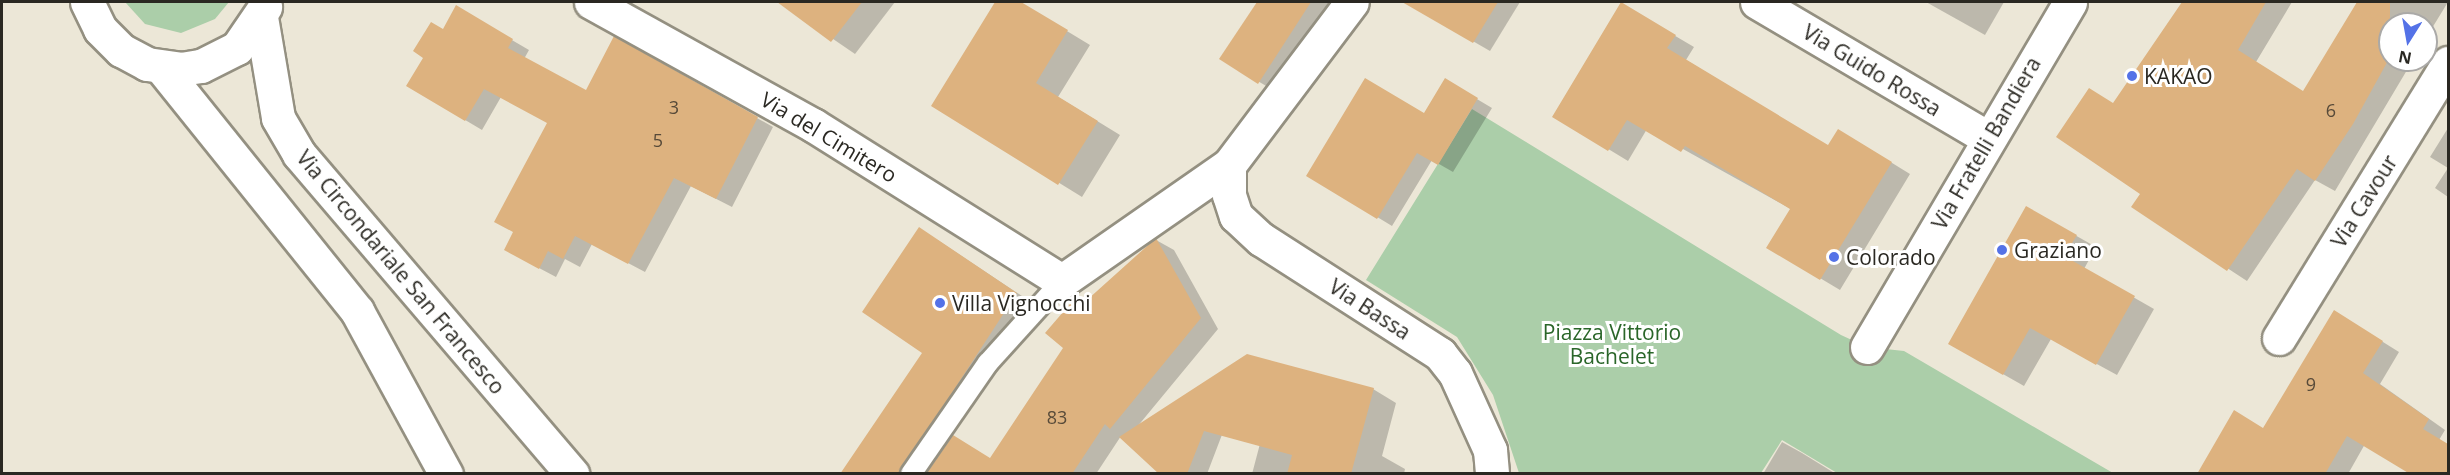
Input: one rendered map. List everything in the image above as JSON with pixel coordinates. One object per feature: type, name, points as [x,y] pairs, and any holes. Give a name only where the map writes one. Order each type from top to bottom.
[{"type":"street","points":[[87,2],[109,40],[133,58],[161,68],[191,68],[220,59],[237,48],[264,9]]},
{"type":"street","name":"Via del Cimitero","points":[[591,2],[813,125],[1062,281]]},
{"type":"street","points":[[1062,281],[1229,165],[1352,2]]},
{"type":"street","name":"Via Guido Rossa","points":[[1757,2],[1988,138]]},
{"type":"street","name":"Via Fratelli Bandiera","points":[[1867,347],[2070,2]]},
{"type":"street","name":"Via Circondariale San Francesco","points":[[264,9],[278,118],[299,154],[572,474]]},
{"type":"street","name":"Via Cavour","points":[[2279,338],[2448,63]]},
{"type":"street","points":[[161,68],[357,311],[446,474]]},
{"type":"street","name":"Via Bassa","points":[[1229,165],[1229,195],[1236,216],[1261,239],[1440,354],[1455,373],[1490,450],[1492,474]]},
{"type":"lane","points":[[911,474],[988,363],[1062,281]]},
{"type":"green space","points":[[125,2],[229,2],[215,19],[181,33],[145,24]]},
{"type":"green space","name":"Piazza Vittorio Bachelet","points":[[1472,109],[1841,335],[1867,347],[1904,351],[2113,473],[1837,473],[1782,440],[1761,473],[1519,473],[1493,395],[1457,337],[1366,280]]},
{"type":"building","points":[[777,2],[862,2],[831,42]]},
{"type":"building","points":[[995,2],[1021,2],[1068,30],[1036,83],[1098,121],[1058,185],[931,106]]},
{"type":"building","points":[[1257,2],[1311,2],[1258,84],[1219,59]]},
{"type":"building","points":[[1402,2],[1498,2],[1473,43]]},
{"type":"building","points":[[1621,2],[1676,35],[1667,48],[1828,145],[1838,129],[1892,162],[1820,280],[1766,248],[1790,209],[1685,146],[1681,152],[1627,120],[1608,151],[1552,117]]},
{"type":"building","points":[[2182,2],[2266,2],[2238,50],[2303,91],[2357,2],[2390,2],[2390,12],[2378,12],[2378,72],[2382,72],[2353,124],[2315,181],[2297,169],[2227,271],[2131,207],[2140,194],[2056,137],[2089,88],[2113,103]]},
{"type":"building","points":[[456,5],[513,39],[508,48],[586,90],[614,36],[758,117],[716,199],[674,178],[628,264],[575,236],[563,259],[548,251],[539,269],[504,250],[513,232],[494,222],[547,123],[484,89],[465,121],[406,86],[423,58],[413,51],[431,22],[443,29]]},
{"type":"building","points":[[1365,78],[1424,113],[1445,78],[1478,98],[1438,165],[1417,153],[1377,219],[1306,176]]},
{"type":"building","points":[[2026,206],[2077,235],[2064,256],[2135,296],[2096,365],[2030,328],[2003,375],[1948,344]]},
{"type":"building","name":"Villa Vignocchi","points":[[919,227],[1017,293],[899,474],[840,474],[922,353],[862,312]]},
{"type":"building","points":[[1156,238],[1201,318],[1110,429],[1105,424],[1072,474],[926,474],[953,435],[990,458],[1063,348],[1045,333],[1070,304],[1077,309]]},
{"type":"building","points":[[2334,310],[2383,341],[2363,373],[2429,419],[2423,429],[2448,444],[2448,474],[2410,474],[2347,436],[2325,474],[2197,474],[2234,410],[2263,428]]},
{"type":"building","points":[[1247,354],[1374,388],[1351,474],[1287,474],[1292,455],[1204,431],[1187,474],[1159,474],[1119,437]]},
{"type":"place","name":"KAKAO","points":[[2132,76]]},
{"type":"place","name":"Graziano","points":[[2002,250]]},
{"type":"place","name":"Colorado","points":[[1834,257]]},
{"type":"place","name":"Villa Vignocchi","points":[[940,303]]}]
